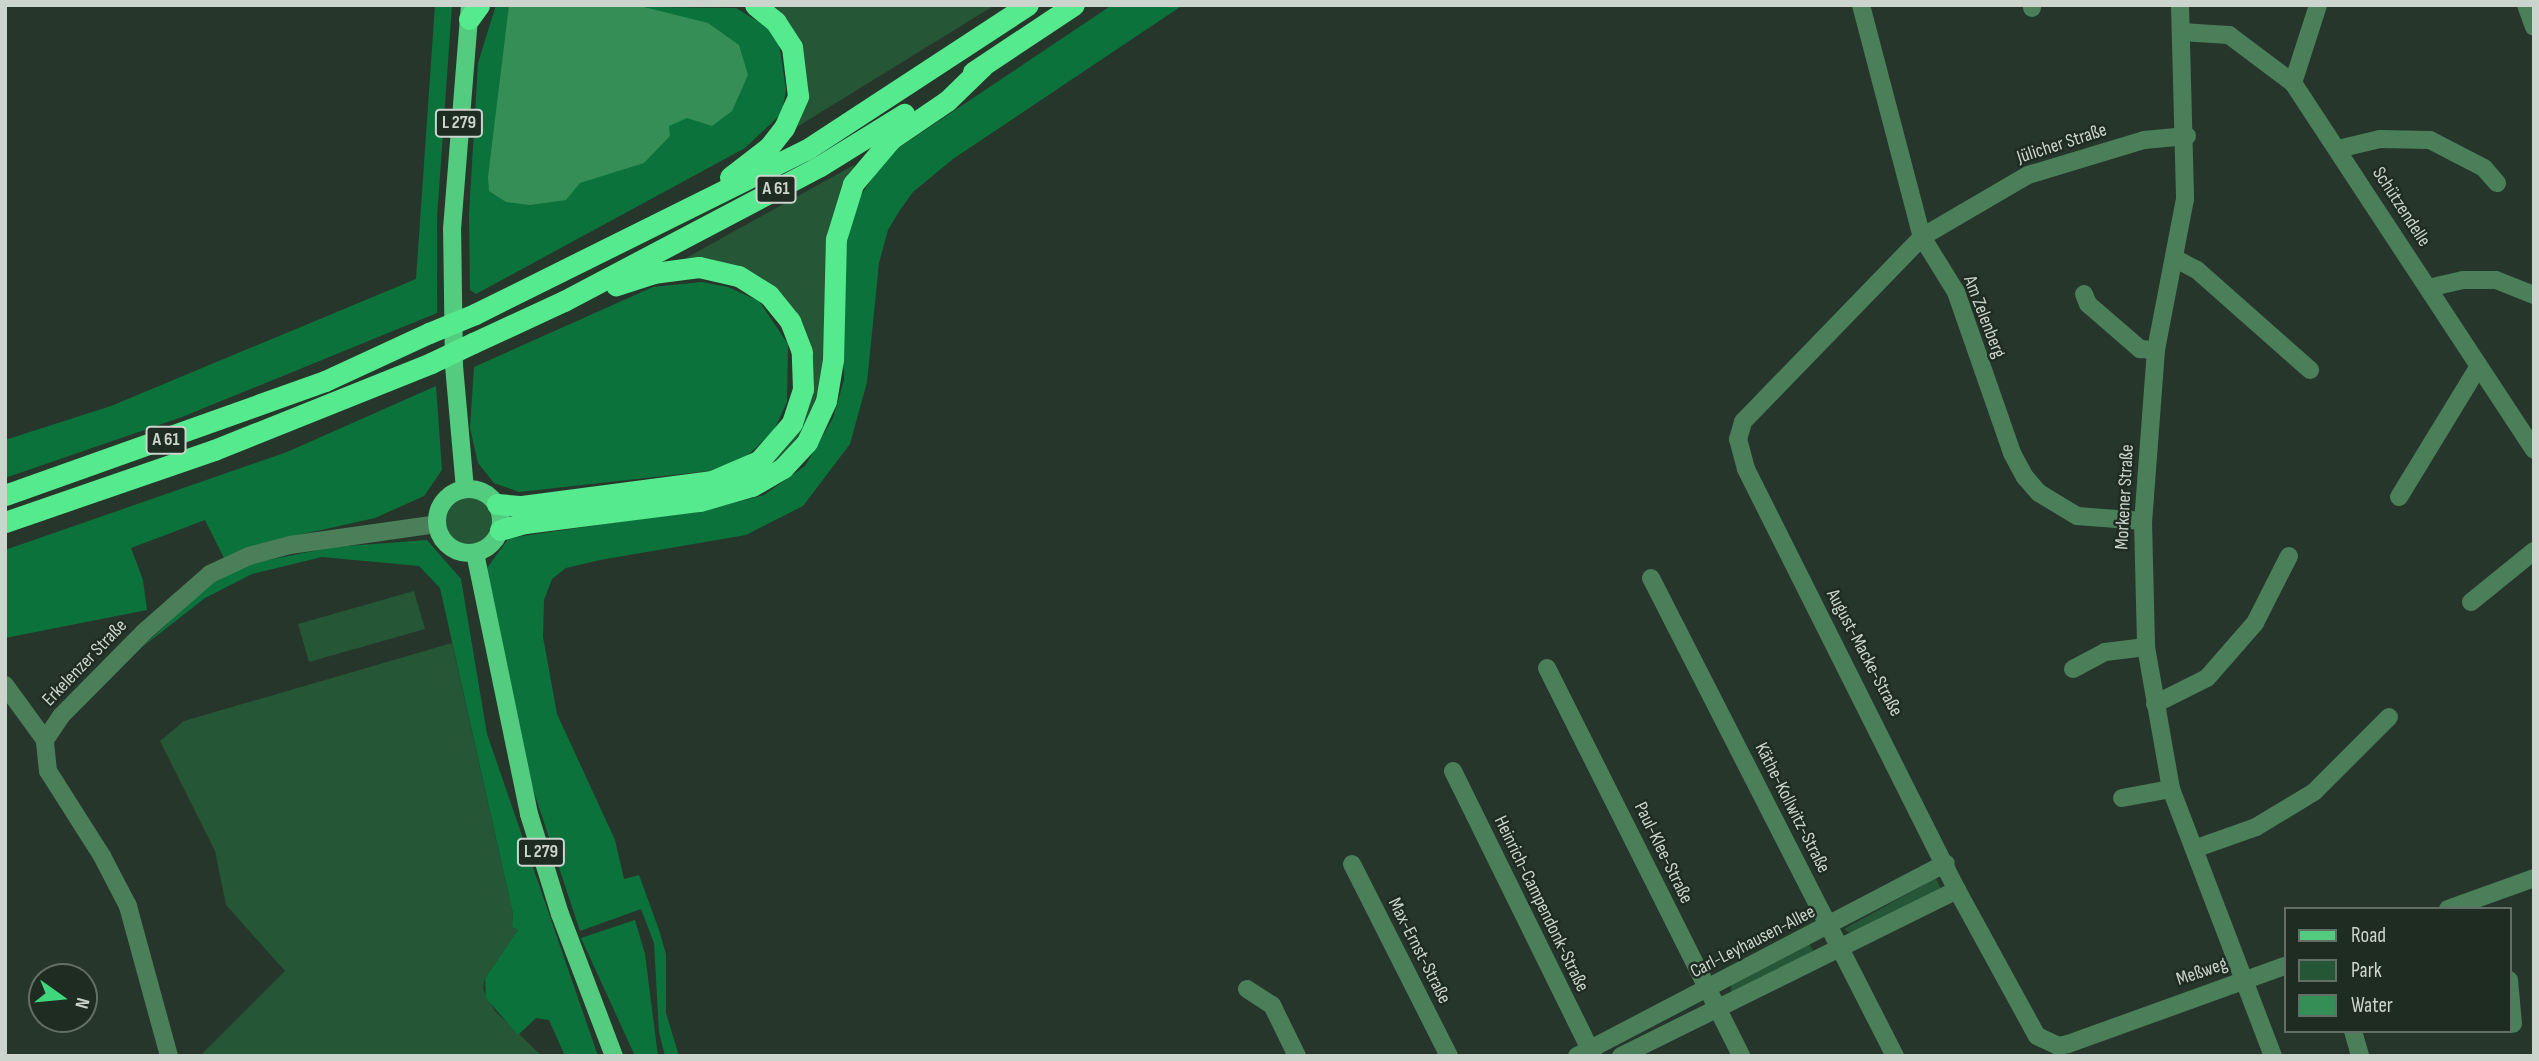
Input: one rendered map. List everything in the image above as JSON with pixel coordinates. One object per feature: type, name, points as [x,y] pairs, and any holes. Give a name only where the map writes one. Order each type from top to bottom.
[{"type":"highway","points":[[678,215],[769,147],[793,113],[799,80],[792,47],[776,22],[755,5]]},
{"type":"highway","name":"A 61","points":[[5,495],[325,381],[475,314],[806,150],[1028,5]]},
{"type":"highway","name":"A 61","points":[[5,522],[214,450],[431,363],[564,301],[820,166],[983,66],[1074,5]]},
{"type":"highway","points":[[500,530],[526,523],[700,501],[752,486],[783,468],[807,442],[827,401],[835,335],[835,239],[853,184],[891,139],[947,101],[983,66]]},
{"type":"highway","points":[[496,504],[522,506],[712,481],[743,470],[773,449],[799,407],[804,371],[796,334],[769,295],[738,276],[699,267],[676,269],[564,301]]},
{"type":"main road","name":"L 279","points":[[465,489],[454,366],[452,229],[473,10]]},
{"type":"main road","points":[[465,489],[483,492],[496,504],[500,530],[491,545],[475,553],[454,550],[439,535],[437,524],[447,497],[465,489]]},
{"type":"main road","name":"L 279","points":[[475,553],[529,814],[560,915],[614,1056]]},
{"type":"street","name":"Am Zelenberg","points":[[1861,5],[1923,237],[1956,292],[2012,453],[2025,477],[2039,494],[2077,516],[2143,521]]},
{"type":"street","name":"Morkener Straße","points":[[2180,5],[2186,136],[2185,199],[2176,259],[2156,350],[2143,521],[2146,647],[2171,789],[2273,1056]]},
{"type":"street","points":[[2293,83],[2318,5]]},
{"type":"street","points":[[2526,5],[2534,27]]},
{"type":"street","name":"Schützendelle","points":[[2181,32],[2229,35],[2293,83],[2533,446]]},
{"type":"street","name":"Jülicher Straße","points":[[1923,237],[2028,175],[2144,140],[2186,136]]},
{"type":"street","name":"Schützendelle","points":[[2338,149],[2380,139],[2430,140],[2484,168],[2497,183]]},
{"type":"street","name":"August-Macke-Straße","points":[[1923,237],[1743,422],[1738,439],[1746,469],[1946,863],[1957,890],[2037,1036],[2047,1043],[2068,1044],[2133,1019]]},
{"type":"street","points":[[2176,259],[2197,270],[2310,370]]},
{"type":"street","points":[[2428,288],[2496,280],[2534,295]]},
{"type":"street","points":[[2084,294],[2088,304],[2140,349],[2156,350]]},
{"type":"street","points":[[2399,497],[2479,366]]},
{"type":"street","name":"Erkelenzer Straße","points":[[45,740],[61,716],[144,632],[210,574],[249,556],[289,545],[437,524]]},
{"type":"street","points":[[2471,602],[2534,551]]},
{"type":"street","points":[[2155,704],[2207,678],[2255,623],[2289,556]]},
{"type":"street","name":"Käthe-Kollwitz-Straße","points":[[1650,579],[1895,1056]]},
{"type":"street","points":[[2073,668],[2105,652],[2146,647]]},
{"type":"street","name":"Paul-Klee-Straße","points":[[1548,668],[1741,1056]]},
{"type":"street","points":[[5,685],[45,740],[48,771],[103,856],[128,906],[169,1056]]},
{"type":"street","points":[[2194,849],[2256,827],[2314,792],[2389,717]]},
{"type":"street","name":"Heinrich-Campendonk-Straße","points":[[1453,771],[1586,1054]]},
{"type":"street","points":[[2122,798],[2171,789]]},
{"type":"street","name":"Carl-Leyhausen-Allee","points":[[1586,1054],[1946,863]]},
{"type":"street","name":"Max-Ernst-Straße","points":[[1352,864],[1449,1056]]},
{"type":"street","points":[[2460,907],[2479,904],[2534,878]]},
{"type":"street","points":[[1621,1056],[1957,890]]},
{"type":"street","name":"Meßweg","points":[[2133,1019],[2284,966]]},
{"type":"street","points":[[1247,989],[1272,1005],[1297,1056]]},
{"type":"street","points":[[2511,1009],[2512,1024]]},
{"type":"street","points":[[2354,1033],[2360,1056]]},
{"type":"green space","points":[[767,5],[995,5],[792,130],[801,104]]},
{"type":"green space","points":[[854,165],[823,380],[802,435],[781,460],[739,485],[796,428],[800,320],[767,282],[735,265],[686,258]]},
{"type":"green space","points":[[462,494],[474,494],[484,498],[492,506],[496,522],[492,538],[484,546],[474,550],[462,550],[452,546],[444,538],[440,528],[440,516],[444,506],[452,498]]},
{"type":"green space","points":[[414,591],[425,629],[309,662],[298,624]]},
{"type":"green space","points":[[452,643],[513,914],[512,927],[518,930],[485,978],[483,989],[495,1011],[542,1056],[200,1056],[285,971],[226,905],[215,851],[160,741],[184,721]]},
{"type":"green space","points":[[1936,878],[1941,889],[1853,935],[1844,929]]},
{"type":"green space","points":[[1809,943],[1814,952],[1731,992],[1731,982]]},
{"type":"shaded area","points":[[435,5],[452,5],[437,218],[437,313],[182,417],[5,478],[5,440],[111,406],[416,279]]},
{"type":"shaded area","points":[[496,5],[736,8],[769,28],[779,44],[786,90],[782,113],[745,148],[476,294],[470,290],[469,214],[478,63]]},
{"type":"shaded area","points":[[1112,5],[1183,5],[953,159],[913,192],[900,210],[888,230],[879,263],[867,382],[850,444],[803,506],[746,535],[600,560],[566,568],[552,579],[544,600],[543,637],[557,714],[615,840],[624,879],[639,875],[659,930],[666,954],[666,1013],[679,1056],[665,1056],[659,1032],[654,943],[641,909],[580,931],[521,753],[487,568],[509,538],[715,508],[764,495],[805,466],[833,418],[844,380],[843,277],[848,232],[857,201],[888,155]]},
{"type":"shaded area","points":[[702,282],[728,287],[759,301],[788,344],[787,402],[774,430],[746,457],[709,471],[519,492],[494,483],[478,463],[470,428],[474,367],[653,287]]},
{"type":"shaded area","points":[[436,386],[442,470],[424,496],[375,518],[272,541],[226,562],[205,520],[131,548],[143,580],[147,610],[5,638],[5,550],[287,452]]},
{"type":"shaded area","points":[[427,540],[461,579],[487,734],[598,1056],[565,1056],[549,1020],[536,1018],[518,1035],[486,998],[485,978],[518,930],[512,927],[513,914],[440,588],[419,566],[322,557],[252,574],[205,598],[141,648],[218,577],[253,563],[334,547]]},
{"type":"shaded area","points":[[635,920],[645,954],[658,1056],[635,1056],[581,938]]},
{"type":"water","points":[[509,5],[636,5],[708,23],[739,45],[748,75],[732,111],[712,126],[687,118],[669,126],[670,136],[644,163],[580,183],[566,200],[530,205],[506,202],[489,191],[488,177]]}]
